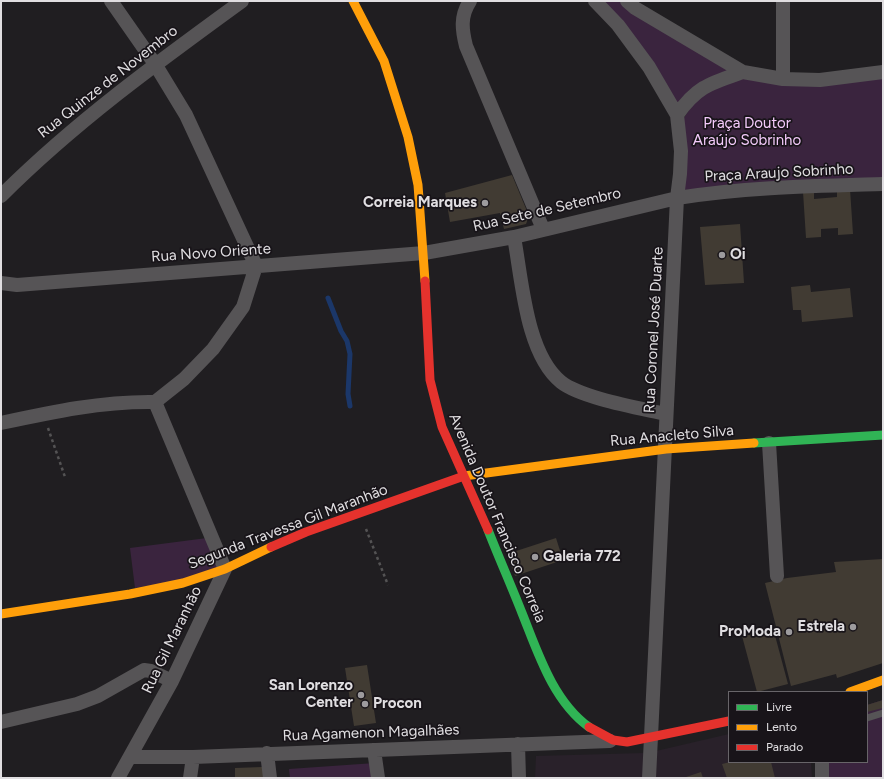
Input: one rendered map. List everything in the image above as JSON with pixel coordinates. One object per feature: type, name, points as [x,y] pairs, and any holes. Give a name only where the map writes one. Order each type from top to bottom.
[{"type":"main road","name":"Avenida Doutor Francisco Correia","points":[[354,1],[384,61],[408,137],[418,186],[424,253],[426,335],[430,380],[442,427],[478,504],[539,656],[559,694],[578,719],[597,733],[613,740],[627,742],[728,721]]},
{"type":"main road","name":"Rua Anacleto Silva","points":[[464,476],[566,461],[666,449],[883,435]]},
{"type":"main road","name":"Segunda Travessa Gil Maranhão","points":[[1,614],[130,594],[183,582],[224,570],[256,553],[306,532],[464,476]]},
{"type":"main road","points":[[853,691],[883,680]]},
{"type":"street","points":[[1,423],[100,405],[131,402],[155,402],[184,379],[213,349],[243,307],[256,266],[186,115],[155,64],[111,1]]},
{"type":"street","name":"Rua Quinze de Novembro","points":[[1,196],[35,162],[155,64],[242,1]]},
{"type":"street","points":[[470,1],[463,15],[462,30],[466,46],[543,229]]},
{"type":"street","points":[[595,1],[618,25],[650,67],[677,115],[697,91],[712,82],[743,72]]},
{"type":"street","points":[[783,1],[783,79]]},
{"type":"street","points":[[618,25],[631,5],[743,72],[783,79],[820,80],[883,72]]},
{"type":"street","name":"Rua Coronel José Duarte","points":[[649,778],[677,198],[681,151],[677,115]]},
{"type":"street","name":"Praça Araujo Sobrinho","points":[[677,198],[730,190],[883,184]]},
{"type":"street","name":"Rua Sete de Setembro","points":[[424,253],[514,237],[677,198]]},
{"type":"street","points":[[514,237],[532,338],[542,361],[562,382],[583,393],[666,414]]},
{"type":"street","name":"Rua Novo Oriente","points":[[1,283],[17,285],[424,253]]},
{"type":"street","points":[[155,402],[224,570]]},
{"type":"street","points":[[768,443],[777,576]]},
{"type":"street","name":"Rua Gil Maranhão","points":[[118,778],[131,758],[172,681],[224,570]]},
{"type":"street","points":[[1,722],[77,704],[98,696],[144,670],[151,671],[172,681]]},
{"type":"street","name":"Rua Agamenon Magalhães","points":[[131,758],[193,757],[613,740]]},
{"type":"street","points":[[518,744],[519,778]]},
{"type":"street","points":[[374,750],[378,778]]},
{"type":"street","points":[[267,753],[270,778]]},
{"type":"street","points":[[190,778],[193,757]]},
{"type":"street","points":[[822,763],[822,778]]},
{"type":"lane","points":[[868,718],[883,713]]},
{"type":"path","points":[[44,414],[51,439],[65,477]]},
{"type":"path","points":[[360,514],[388,585]]},
{"type":"shaded area","points":[[728,734],[728,763],[811,763],[812,778],[655,778],[656,751]]},
{"type":"shaded area","points":[[644,753],[648,778],[535,778],[536,756]]},
{"type":"green space","points":[[595,1],[627,1],[743,72],[712,83],[677,115]]},
{"type":"green space","name":"Praça Doutor Araújo Sobrinho","points":[[883,77],[883,179],[684,190],[683,119],[692,106],[703,95],[718,87],[743,78]]},
{"type":"green space","points":[[207,538],[222,575],[135,588],[130,548]]},
{"type":"green space","points":[[883,700],[883,778],[822,778],[822,763],[868,763],[868,705]]},
{"type":"green space","points":[[375,763],[376,778],[290,778],[289,769]]},
{"type":"building","name":"Correia Marques","points":[[512,175],[529,216],[526,224],[504,229],[500,213],[450,222],[445,193]]},
{"type":"building","points":[[850,189],[853,234],[838,235],[838,228],[821,229],[821,237],[806,238],[803,192],[814,191],[814,199],[837,197],[837,190]]},
{"type":"building","name":"Oi","points":[[740,224],[744,283],[705,285],[700,227]]},
{"type":"building","points":[[810,285],[811,292],[850,288],[853,317],[802,322],[801,310],[793,310],[791,287]]},
{"type":"building","name":"Galeria 772","points":[[556,538],[563,560],[515,576],[507,554]]},
{"type":"building","points":[[883,559],[883,663],[837,678],[836,674],[791,686],[765,583],[787,578],[836,572],[834,562]]},
{"type":"building","points":[[773,628],[788,684],[757,691],[742,636]]},
{"type":"building","name":"San Lorenzo Center","points":[[367,665],[376,723],[354,726],[345,668]]},
{"type":"building","points":[[883,700],[883,708],[868,712],[868,705]]},
{"type":"building","points":[[728,762],[771,763],[775,778],[727,778],[722,764]]},
{"type":"building","points":[[262,767],[267,778],[235,778],[235,768]]},
{"type":"building","points":[[701,772],[703,778],[683,778]]},
{"type":"waterway","points":[[328,298],[341,331],[347,341],[350,354],[348,394],[350,406]]},
{"type":"traffic: fast","points":[[754,443],[883,435]]},
{"type":"traffic: fast","points":[[488,530],[548,675],[566,704],[576,716],[589,727]]},
{"type":"traffic: slow","points":[[353,1],[384,61],[408,137],[418,185],[425,281]]},
{"type":"traffic: slow","points":[[464,476],[666,449],[754,443]]},
{"type":"traffic: slow","points":[[1,614],[130,594],[183,583],[225,569],[271,547]]},
{"type":"traffic: slow","points":[[853,691],[883,680]]},
{"type":"traffic: jam","points":[[425,281],[430,380],[442,427],[488,530]]},
{"type":"traffic: jam","points":[[271,547],[306,532],[464,476]]},
{"type":"traffic: jam","points":[[589,727],[613,740],[627,742],[728,721]]},
{"type":"place","name":"Correia Marques","points":[[485,203]]},
{"type":"place","name":"Oi","points":[[722,255]]},
{"type":"place","name":"Galeria 772","points":[[535,557]]},
{"type":"place","name":"Estrela","points":[[853,627]]},
{"type":"place","name":"ProModa","points":[[789,632]]},
{"type":"place","name":"San Lorenzo Center","points":[[361,695]]},
{"type":"place","name":"Procon","points":[[365,704]]}]
